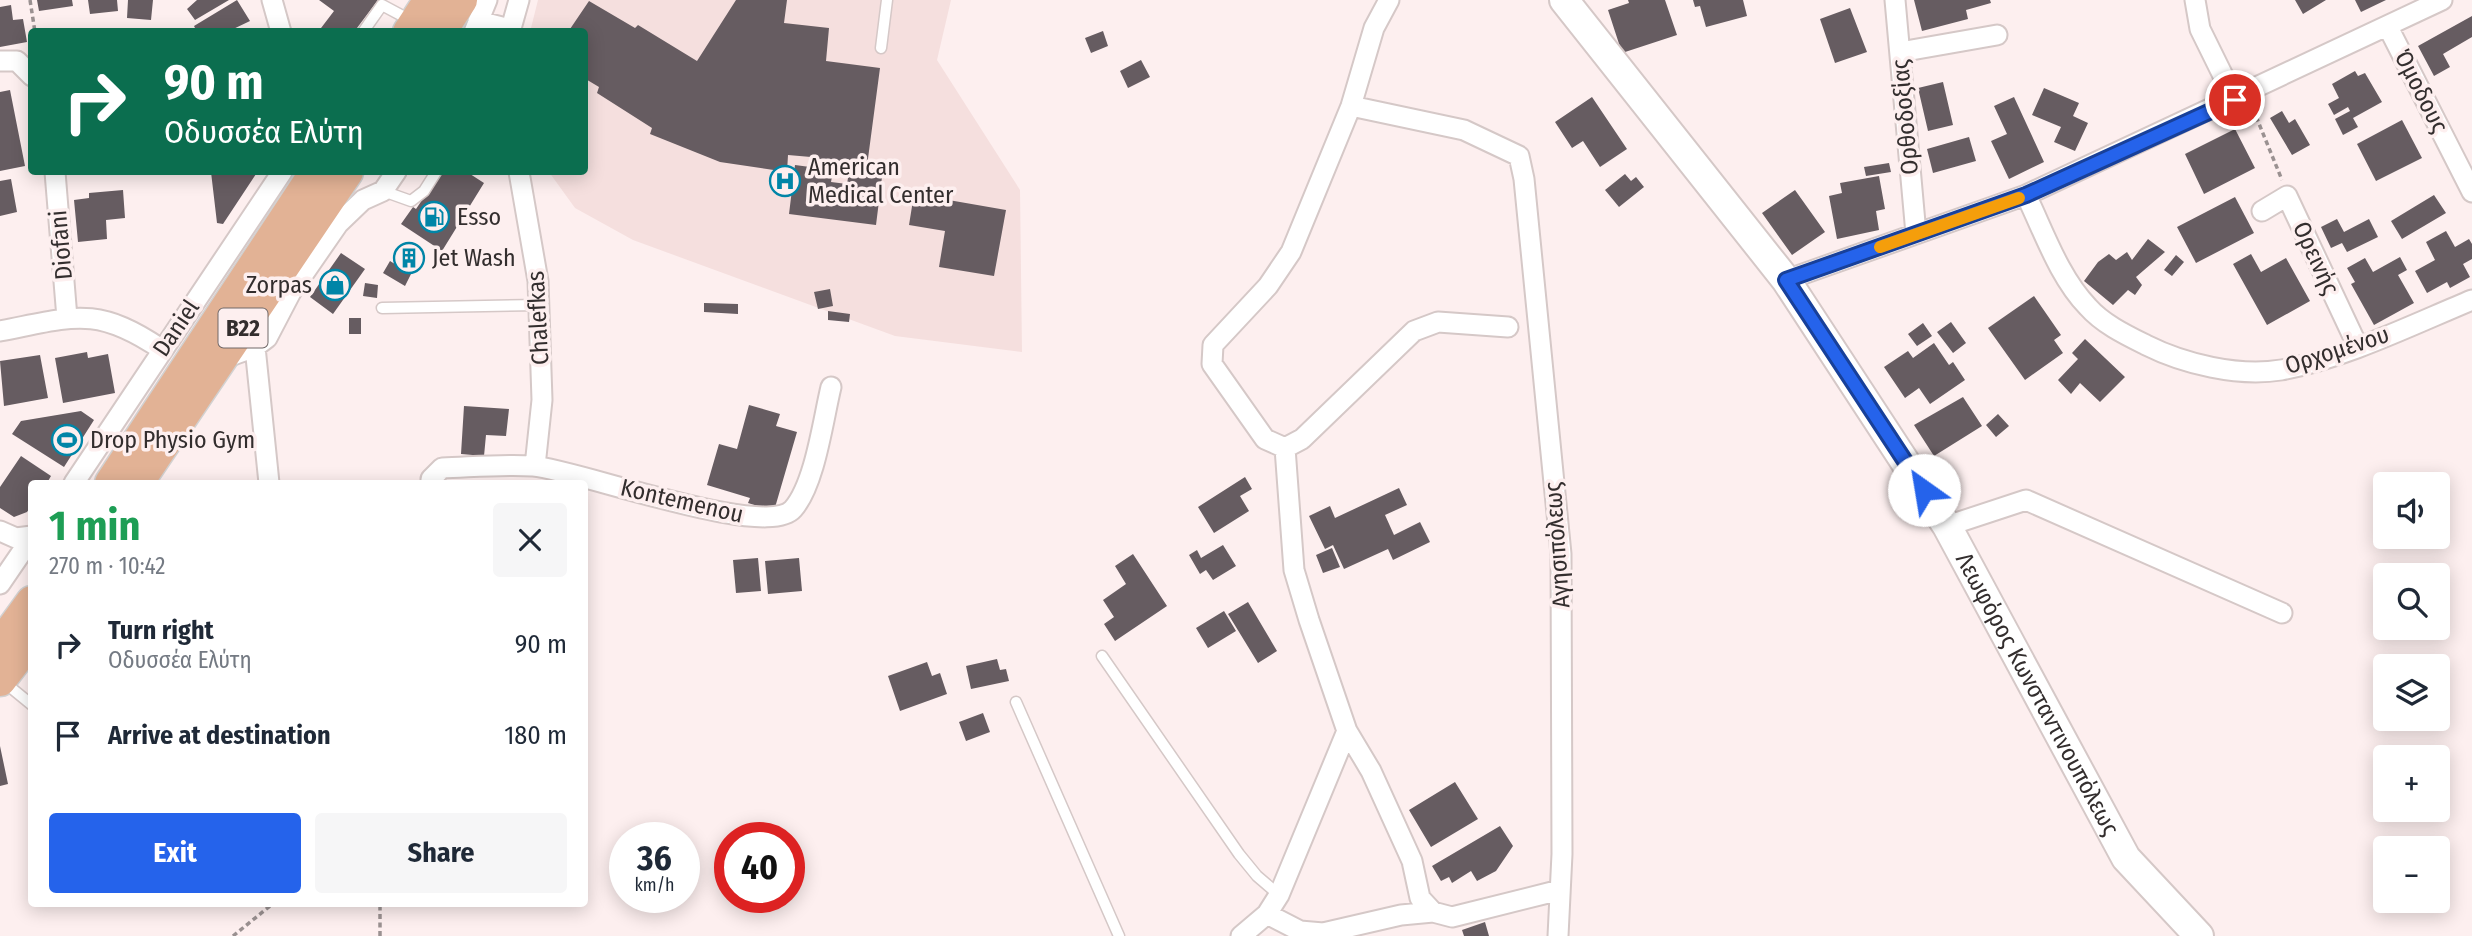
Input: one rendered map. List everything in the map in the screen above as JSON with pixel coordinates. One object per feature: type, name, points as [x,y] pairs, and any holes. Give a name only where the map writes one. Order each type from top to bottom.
[{"type":"main road","points":[[424,21],[471,18]]},
{"type":"main road","name":"B22","points":[[139,480],[346,175]]},
{"type":"main road","name":"B22","points":[[113,480],[296,177]]},
{"type":"main road","points":[[0,646],[28,608]]},
{"type":"main road","points":[[0,680],[28,643]]},
{"type":"street","points":[[272,0],[280,28]]},
{"type":"street","points":[[487,0],[471,18],[504,28]]},
{"type":"street","points":[[511,28],[519,0]]},
{"type":"street","points":[[1285,448],[1265,439],[1212,364],[1213,345],[1268,286],[1291,252],[1351,106],[1374,28],[1389,0]]},
{"type":"street","name":"Λεωφόρος Κωνσταντινουπόλεως","points":[[1564,0],[1786,280],[1947,526],[2107,828],[2146,883],[2199,936]]},
{"type":"street","name":"Ορθοδοξίας","points":[[1895,0],[1916,234]]},
{"type":"street","points":[[2195,0],[2200,29],[2241,97]]},
{"type":"street","points":[[1786,280],[2026,195],[2241,97],[2442,0]]},
{"type":"street","name":"Όμοδους","points":[[2388,27],[2472,192]]},
{"type":"street","points":[[1900,52],[1997,35]]},
{"type":"street","points":[[3,61],[17,61],[28,72]]},
{"type":"street","name":"Αγησιπόλεως","points":[[1351,106],[1464,130],[1519,156],[1524,179],[1561,554],[1558,936]]},
{"type":"street","name":"Diofani","points":[[55,175],[67,318]]},
{"type":"street","points":[[221,359],[255,347],[267,338],[291,292],[349,211],[363,200],[383,191],[394,175]]},
{"type":"street","name":"Chalefkas","points":[[520,175],[538,281],[542,400],[535,467]]},
{"type":"street","name":"Daniel","points":[[76,480],[161,349],[296,177]]},
{"type":"street","name":"Ορχομένου","points":[[2026,195],[2067,279],[2088,308],[2123,333],[2160,352],[2198,364],[2238,370],[2280,370],[2358,347],[2472,300]]},
{"type":"street","name":"Ορεινής","points":[[2262,211],[2287,196],[2358,347]]},
{"type":"street","points":[[0,331],[67,318],[111,321],[130,328],[161,349]]},
{"type":"street","points":[[1285,448],[1302,439],[1414,331],[1438,322],[1508,327]]},
{"type":"street","points":[[255,347],[270,480]]},
{"type":"street","name":"Kontemenou","points":[[437,475],[535,467],[734,515],[779,516],[792,510],[807,482],[831,387]]},
{"type":"street","points":[[1285,448],[1294,570],[1347,731],[1371,771],[1412,861],[1420,898],[1433,912]]},
{"type":"street","points":[[1947,526],[2026,500],[2282,613]]},
{"type":"street","points":[[0,531],[16,538],[28,536]]},
{"type":"street","points":[[0,584],[28,543]]},
{"type":"street","points":[[1241,936],[1267,914],[1279,895],[1347,731]]},
{"type":"street","points":[[1267,914],[1300,931],[1324,933],[1401,915],[1433,912],[1452,917],[1560,890]]},
{"type":"lane","points":[[881,48],[887,0]]},
{"type":"lane","points":[[366,28],[382,5],[424,21]]},
{"type":"lane","points":[[383,191],[411,201],[424,191],[434,175]]},
{"type":"lane","points":[[382,308],[539,305]]},
{"type":"lane","points":[[1102,656],[1239,854],[1257,876],[1279,895]]},
{"type":"lane","points":[[0,680],[28,702]]},
{"type":"lane","points":[[1016,702],[1119,936]]},
{"type":"path","points":[[30,0],[34,28]]},
{"type":"path","points":[[2241,97],[2287,196]]},
{"type":"path","points":[[233,936],[269,907]]},
{"type":"path","points":[[380,907],[380,936]]},
{"type":"shaded area","name":"American Medical Center","points":[[538,0],[951,0],[937,60],[1020,190],[1022,352],[895,336],[633,240],[575,208],[551,175],[588,175],[588,28],[531,28]]},
{"type":"building","points":[[37,0],[72,0],[73,6],[39,11]]},
{"type":"building","points":[[88,0],[117,0],[118,11],[90,14]]},
{"type":"building","points":[[128,0],[153,0],[151,20],[127,18]]},
{"type":"building","points":[[197,0],[229,0],[195,20],[187,9]]},
{"type":"building","points":[[237,0],[250,21],[235,28],[194,26]]},
{"type":"building","points":[[319,0],[378,0],[357,28],[321,28],[334,11]]},
{"type":"building","points":[[736,0],[787,0],[784,23],[829,28],[826,61],[880,68],[867,166],[861,165],[861,174],[882,177],[876,225],[789,214],[795,165],[810,167],[811,157],[788,155],[787,172],[720,162],[650,134],[652,128],[597,93],[599,87],[588,80],[588,28],[571,28],[589,1],[635,28],[638,25],[697,61]],"holes":[[[819,159],[854,163],[853,173],[849,172],[847,184],[831,182],[833,171],[817,169]]]},
{"type":"building","points":[[1628,0],[1665,0],[1677,35],[1622,53],[1608,10],[1629,3]]},
{"type":"building","points":[[1693,0],[1743,0],[1747,16],[1706,27],[1700,6],[1695,7]]},
{"type":"building","points":[[1914,0],[1990,0],[1991,3],[1966,10],[1968,19],[1922,31]]},
{"type":"building","points":[[2295,0],[2326,0],[2303,14]]},
{"type":"building","points":[[2355,0],[2386,0],[2361,12]]},
{"type":"building","points":[[11,5],[13,20],[23,19],[27,42],[0,47],[0,7]]},
{"type":"building","points":[[1850,8],[1867,52],[1835,63],[1820,19]]},
{"type":"building","points":[[2472,16],[2472,37],[2443,54],[2450,67],[2434,76],[2418,46]]},
{"type":"building","points":[[1103,31],[1108,46],[1091,53],[1085,38]]},
{"type":"building","points":[[1141,60],[1150,77],[1128,88],[1120,71]]},
{"type":"building","points":[[2355,71],[2358,76],[2365,73],[2382,102],[2353,118],[2358,127],[2343,135],[2335,119],[2350,111],[2348,107],[2334,115],[2328,104],[2339,98],[2332,84]]},
{"type":"building","points":[[1943,82],[1953,125],[1928,131],[1918,88]]},
{"type":"building","points":[[2044,88],[2079,103],[2073,116],[2088,123],[2075,151],[2054,142],[2061,127],[2032,115]]},
{"type":"building","points":[[10,90],[25,166],[0,171],[0,92]]},
{"type":"building","points":[[1592,97],[1627,149],[1600,167],[1583,141],[1572,148],[1555,122]]},
{"type":"building","points":[[2014,97],[2044,162],[2009,179],[1991,141],[2007,134],[1994,106]]},
{"type":"building","points":[[2282,111],[2289,123],[2295,119],[2310,145],[2292,155],[2270,118]]},
{"type":"building","points":[[2402,120],[2422,158],[2376,181],[2357,144]]},
{"type":"building","points":[[2235,129],[2255,168],[2204,194],[2185,154]]},
{"type":"building","points":[[1969,137],[1976,161],[1933,173],[1927,149]]},
{"type":"building","points":[[1889,163],[1891,172],[1866,176],[1864,167]]},
{"type":"building","points":[[1625,174],[1631,181],[1636,177],[1644,187],[1619,207],[1605,190]]},
{"type":"building","points":[[211,175],[255,175],[223,224],[217,223]]},
{"type":"building","name":"Esso","points":[[439,175],[472,175],[484,183],[442,251],[401,224],[413,207],[416,209]]},
{"type":"building","points":[[1879,176],[1885,209],[1876,211],[1879,230],[1837,239],[1829,196],[1842,193],[1840,183]]},
{"type":"building","points":[[11,179],[17,212],[0,216],[0,181]]},
{"type":"building","points":[[123,190],[125,218],[106,220],[107,239],[78,242],[74,200],[89,198],[89,193]]},
{"type":"building","points":[[1795,190],[1825,232],[1792,255],[1762,213]]},
{"type":"building","points":[[914,194],[1006,210],[994,276],[939,267],[945,231],[909,225]]},
{"type":"building","points":[[2434,195],[2446,213],[2402,239],[2391,221]]},
{"type":"building","points":[[2235,197],[2254,233],[2196,263],[2177,227]]},
{"type":"building","points":[[2337,219],[2344,232],[2369,219],[2378,237],[2347,252],[2342,243],[2331,248],[2321,227]]},
{"type":"building","points":[[2446,231],[2455,247],[2469,239],[2472,244],[2472,259],[2463,264],[2470,277],[2450,288],[2447,282],[2427,293],[2415,271],[2435,260],[2426,242]]},
{"type":"building","points":[[2148,239],[2165,252],[2136,277],[2142,285],[2135,295],[2128,290],[2113,305],[2084,281],[2098,262],[2109,254],[2116,260],[2127,252],[2132,260]]},
{"type":"building","name":"Jet Wash","points":[[403,246],[423,259],[415,270],[395,258]]},
{"type":"building","name":"Zorpas","points":[[341,253],[365,269],[333,314],[310,297]]},
{"type":"building","points":[[2251,254],[2261,272],[2286,258],[2310,301],[2267,325],[2233,264]]},
{"type":"building","points":[[2176,255],[2184,262],[2172,276],[2164,270]]},
{"type":"building","points":[[2400,257],[2407,270],[2398,275],[2414,303],[2374,325],[2351,284],[2355,282],[2347,268],[2365,258],[2373,272]]},
{"type":"building","points":[[390,261],[411,274],[405,286],[383,273]]},
{"type":"building","points":[[365,283],[378,285],[377,298],[363,296]]},
{"type":"building","points":[[830,289],[833,306],[818,309],[814,292]]},
{"type":"building","points":[[2034,296],[2061,335],[2054,340],[2063,353],[2025,380],[1988,328]]},
{"type":"building","points":[[704,303],[738,304],[738,314],[704,312]]},
{"type":"building","points":[[828,311],[850,314],[849,322],[828,320]]},
{"type":"building","points":[[349,318],[361,318],[361,334],[349,334]]},
{"type":"building","points":[[1951,322],[1966,343],[1953,353],[1937,332]]},
{"type":"building","points":[[1923,323],[1932,336],[1917,346],[1908,334]]},
{"type":"building","points":[[2085,339],[2125,377],[2100,402],[2080,383],[2071,394],[2058,380],[2078,359],[2072,353]]},
{"type":"building","points":[[1934,343],[1949,365],[1953,362],[1965,380],[1930,404],[1919,388],[1905,398],[1884,367],[1908,351],[1913,358]]},
{"type":"building","points":[[87,352],[88,358],[108,354],[115,393],[63,403],[55,358]]},
{"type":"building","points":[[40,355],[48,398],[4,406],[0,361]]},
{"type":"building","points":[[1963,397],[1982,426],[1934,456],[1914,425]]},
{"type":"building","points":[[749,405],[780,414],[776,426],[797,432],[774,511],[748,503],[750,498],[707,485],[719,444],[737,449]]},
{"type":"building","points":[[464,406],[509,409],[506,436],[486,435],[484,456],[461,454]]},
{"type":"building","points":[[81,411],[94,420],[64,467],[12,434],[21,421]]},
{"type":"building","points":[[1998,414],[2009,426],[1996,437],[1986,425]]},
{"type":"building","points":[[21,456],[51,476],[49,480],[28,480],[28,511],[14,517],[0,508],[0,487]]},
{"type":"building","points":[[1245,477],[1252,489],[1240,496],[1249,511],[1214,533],[1198,507]]},
{"type":"building","points":[[1399,488],[1407,505],[1385,515],[1394,535],[1420,522],[1430,542],[1393,560],[1388,549],[1344,569],[1333,545],[1325,549],[1309,516],[1330,506],[1335,518]]},
{"type":"building","points":[[1223,545],[1236,566],[1213,580],[1206,570],[1200,574],[1189,555],[1197,550],[1201,558]]},
{"type":"building","points":[[1332,548],[1340,567],[1323,573],[1316,555]]},
{"type":"building","points":[[1133,554],[1167,606],[1115,641],[1104,624],[1114,617],[1103,600],[1126,584],[1115,566]]},
{"type":"building","points":[[758,558],[761,591],[736,593],[733,560]]},
{"type":"building","points":[[799,558],[802,591],[768,594],[765,561]]},
{"type":"building","points":[[1248,602],[1277,651],[1258,663],[1228,614]]},
{"type":"building","points":[[1224,611],[1236,631],[1208,648],[1196,628]]},
{"type":"building","points":[[997,659],[1000,670],[1006,669],[1009,681],[971,689],[966,666]]},
{"type":"building","points":[[927,662],[932,676],[940,673],[947,694],[900,711],[888,676]]},
{"type":"building","points":[[983,713],[990,732],[966,741],[959,722]]},
{"type":"building","points":[[0,746],[8,784],[0,786]]},
{"type":"building","points":[[1455,782],[1478,819],[1431,847],[1409,810]]},
{"type":"building","points":[[1500,826],[1513,846],[1496,871],[1477,881],[1471,871],[1452,883],[1449,877],[1441,881],[1432,866]]},
{"type":"building","points":[[1485,922],[1489,936],[1464,936],[1462,930]]},
{"type":"slow traffic","points":[[1880,247],[2019,198]]},
{"type":"place","name":"American Medical Center","points":[[785,181]]},
{"type":"place","name":"Esso","points":[[434,217]]},
{"type":"place","name":"Jet Wash","points":[[409,258]]},
{"type":"place","name":"Zorpas","points":[[335,285]]},
{"type":"place","name":"Drop Physio Gym","points":[[67,440]]},
{"type":"route","points":[[1924,490],[1786,280],[2026,195],[2235,100]]}]
